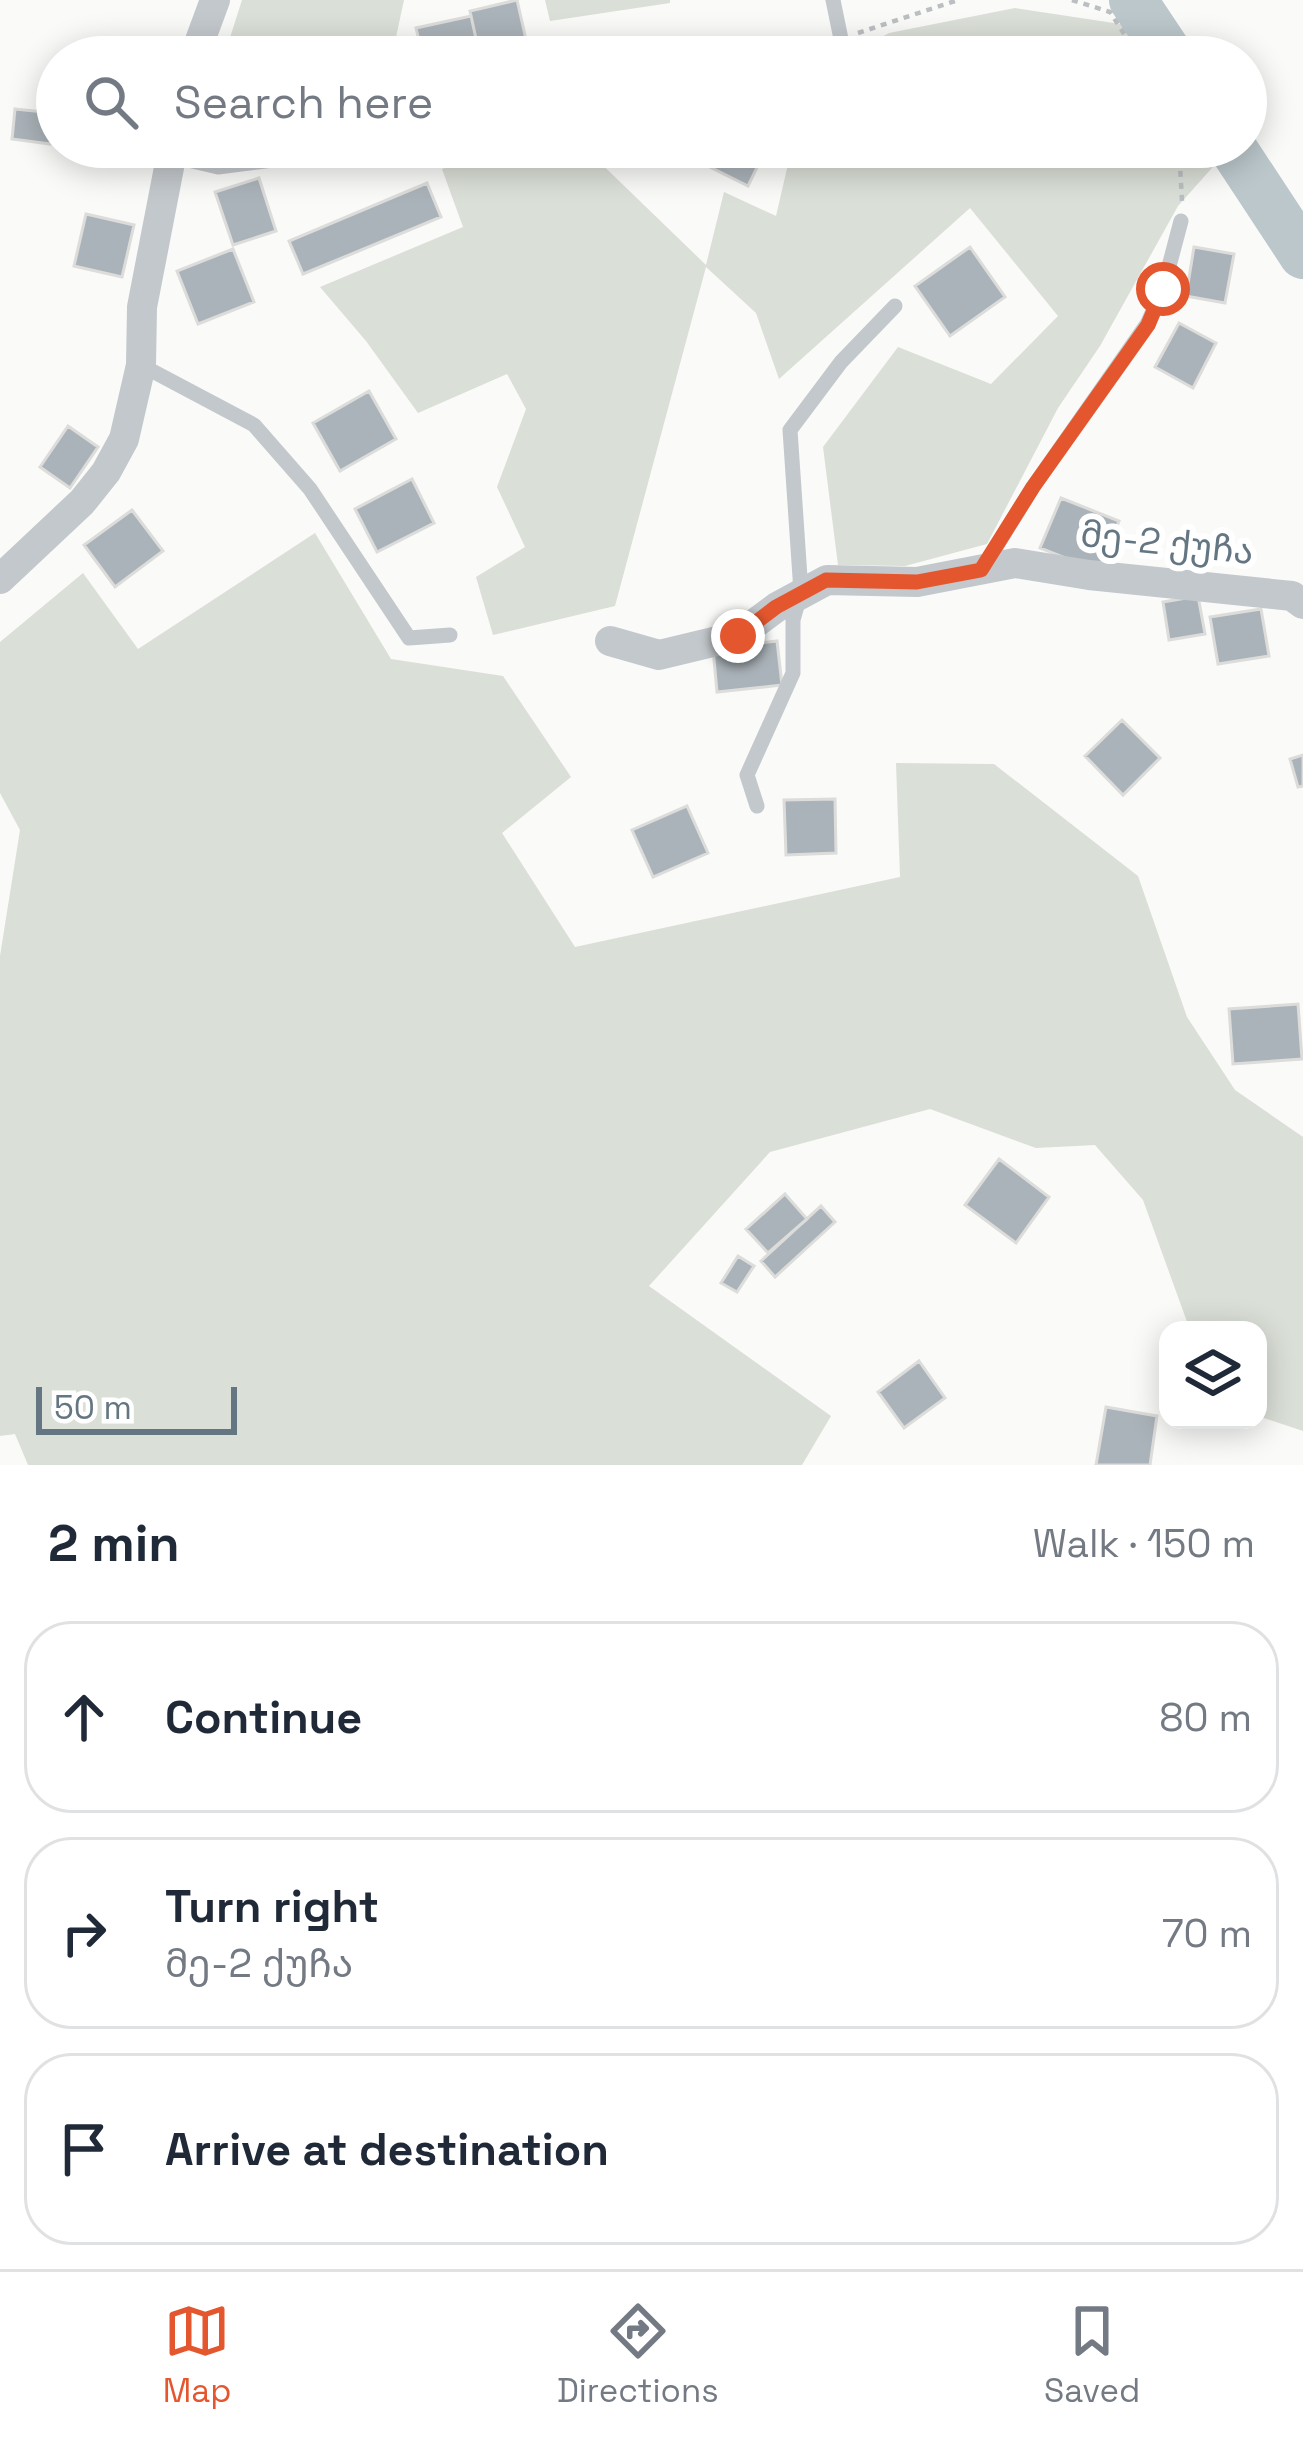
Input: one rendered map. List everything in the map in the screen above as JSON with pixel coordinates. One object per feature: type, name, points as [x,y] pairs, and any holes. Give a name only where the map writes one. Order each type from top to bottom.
[{"type":"street","points":[[202,36],[215,0]]},
{"type":"street","points":[[0,579],[82,502],[124,439],[141,365],[142,307],[169,168]]},
{"type":"street","name":"მე-2 ქუჩა","points":[[610,641],[659,655],[738,636],[826,580],[917,582],[1015,563],[1292,596],[1303,604]]},
{"type":"lane","points":[[833,0],[841,36]]},
{"type":"lane","points":[[981,570],[1033,487],[1148,325],[1181,221]]},
{"type":"lane","points":[[757,806],[747,775],[793,673],[793,620],[801,592],[790,479],[791,424],[841,362],[896,306]]},
{"type":"lane","points":[[141,365],[254,424],[310,489],[409,638],[450,635]]},
{"type":"path","points":[[851,36],[958,0]]},
{"type":"path","points":[[1072,0],[1110,12],[1125,36]]},
{"type":"path","points":[[1181,221],[1182,168]]},
{"type":"shaded area","points":[[242,0],[404,0],[396,36],[231,36]]},
{"type":"shaded area","points":[[545,0],[670,0],[670,3],[550,21]]},
{"type":"shaded area","points":[[1015,8],[1127,25],[1135,36],[884,36]]},
{"type":"shaded area","points":[[606,168],[706,265],[724,192],[776,216],[787,168],[1212,168],[1178,206],[1100,346],[1058,408],[987,544],[905,566],[838,565],[823,447],[898,347],[991,384],[1058,316],[970,208],[779,379],[756,313],[706,267],[615,606],[493,635],[476,577],[525,547],[497,487],[526,409],[507,374],[418,413],[320,287],[463,227],[442,169]]},
{"type":"shaded area","points":[[315,533],[391,659],[503,676],[571,777],[502,833],[575,947],[900,877],[896,763],[994,764],[1138,876],[1187,1017],[1235,1090],[1303,1137],[1303,1431],[1267,1419],[1267,1321],[1187,1321],[1143,1200],[1095,1145],[1036,1148],[930,1109],[770,1152],[649,1286],[831,1416],[802,1465],[28,1465],[15,1434],[0,1436],[0,956],[20,830],[0,793],[0,642],[83,573],[138,649]]},
{"type":"building","points":[[517,0],[525,36],[475,36],[470,11]]},
{"type":"building","points":[[471,16],[475,36],[418,36],[416,28]]},
{"type":"building","points":[[15,109],[36,111],[36,142],[12,139]]},
{"type":"building","points":[[712,168],[757,168],[748,186]]},
{"type":"building","points":[[259,178],[276,231],[233,245],[215,192]]},
{"type":"building","points":[[427,183],[441,217],[303,274],[289,241]]},
{"type":"building","points":[[86,214],[134,225],[122,277],[74,266]]},
{"type":"building","points":[[970,247],[1005,297],[950,336],[915,286]]},
{"type":"building","points":[[1194,247],[1234,254],[1225,303],[1186,296]]},
{"type":"building","points":[[233,249],[254,302],[198,324],[177,271]]},
{"type":"building","points":[[1179,323],[1216,343],[1193,388],[1155,367]]},
{"type":"building","points":[[369,391],[396,439],[340,471],[313,423]]},
{"type":"building","points":[[68,426],[98,447],[70,488],[40,467]]},
{"type":"building","points":[[412,479],[434,523],[377,552],[355,509]]},
{"type":"building","points":[[1061,498],[1119,521],[1098,571],[1040,548]]},
{"type":"building","points":[[132,510],[163,551],[115,587],[84,545]]},
{"type":"building","points":[[1198,596],[1205,634],[1169,640],[1163,602]]},
{"type":"building","points":[[1261,609],[1269,656],[1218,664],[1210,617]]},
{"type":"building","points":[[777,641],[782,685],[717,692],[713,648]]},
{"type":"building","points":[[1122,720],[1160,758],[1123,795],[1085,756]]},
{"type":"building","points":[[1303,755],[1303,786],[1298,787],[1290,759]]},
{"type":"building","points":[[835,799],[836,853],[786,855],[784,800]]},
{"type":"building","points":[[687,806],[708,853],[653,877],[632,830]]},
{"type":"building","points":[[1298,1004],[1302,1059],[1233,1064],[1229,1009]]},
{"type":"building","points":[[999,1159],[1049,1197],[1016,1243],[965,1205]]},
{"type":"building","points":[[785,1194],[807,1219],[768,1253],[746,1229]]},
{"type":"building","points":[[821,1206],[835,1222],[775,1277],[761,1261]]},
{"type":"building","points":[[738,1256],[754,1266],[737,1292],[721,1283]]},
{"type":"building","points":[[919,1361],[945,1398],[904,1428],[878,1392]]},
{"type":"building","points":[[1106,1407],[1157,1416],[1150,1465],[1096,1465]]},
{"type":"waterway","points":[[1133,0],[1157,36]]},
{"type":"waterway","points":[[1246,168],[1303,255]]},
{"type":"route","points":[[738,636],[776,607],[826,580],[917,582],[981,570],[1033,487],[1148,325],[1163,289]]}]
